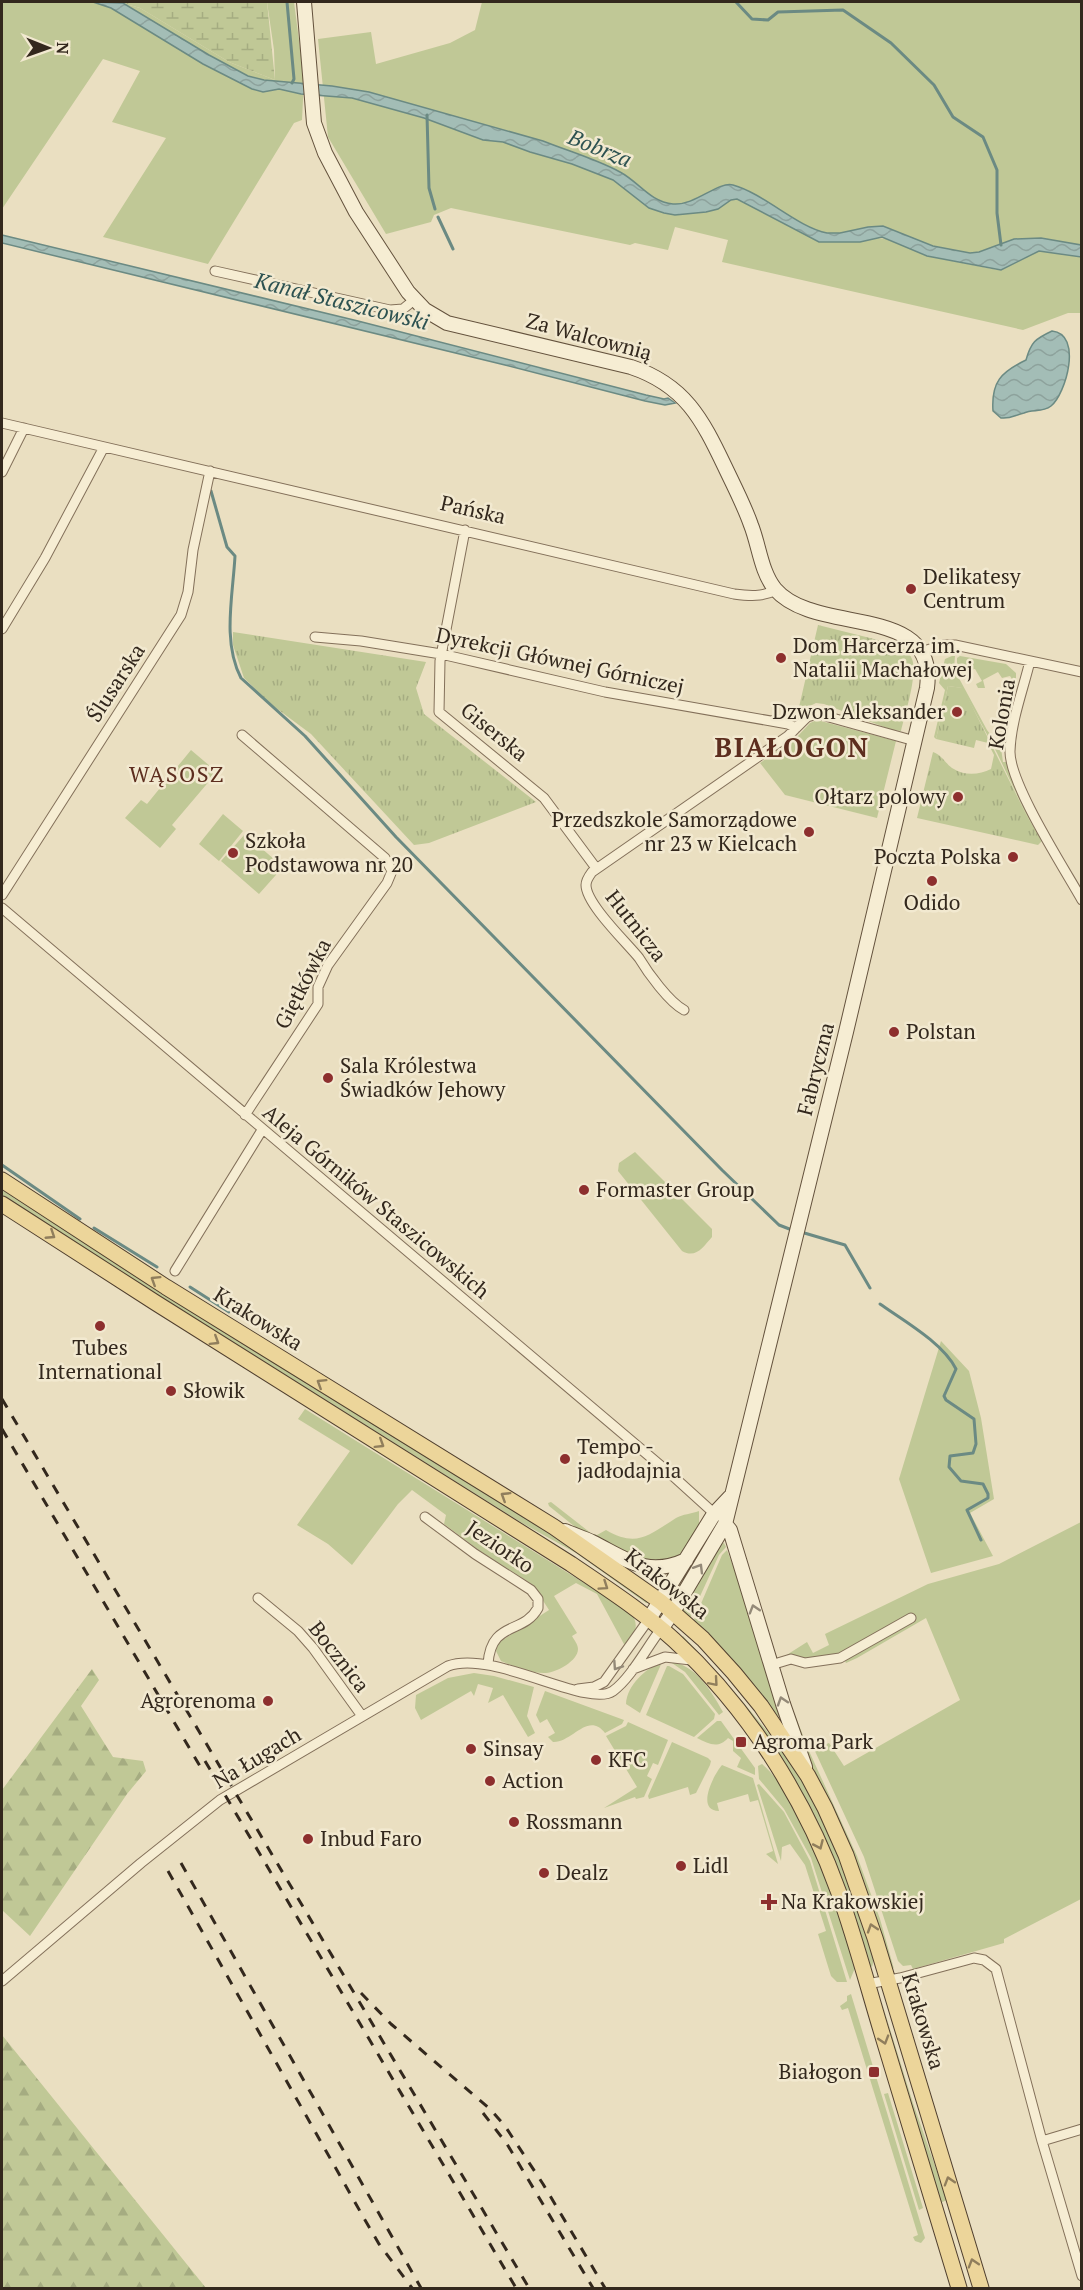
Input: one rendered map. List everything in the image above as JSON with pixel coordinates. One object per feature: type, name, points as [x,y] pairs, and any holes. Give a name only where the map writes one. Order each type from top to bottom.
[{"type":"main road","name":"Za Walcownią","points":[[304,2],[313,118],[318,137],[343,190],[414,300],[431,315],[447,322],[632,367],[672,387],[690,404],[708,431],[746,511],[767,574],[776,590]]},
{"type":"main road","points":[[776,590],[800,607],[902,634],[914,641],[923,651]]},
{"type":"main road","name":"Fabryczna","points":[[655,1624],[673,1612],[725,1524],[915,741],[929,678],[927,659],[923,651]]},
{"type":"main road","name":"Krakowska","points":[[2,1180],[166,1287],[554,1527],[673,1612],[710,1647],[750,1692],[808,1776],[846,1855],[889,1980],[981,2289]]},
{"type":"main road","name":"Krakowska","points":[[2,1204],[196,1329],[571,1564],[655,1624],[695,1661],[760,1740],[819,1843],[838,1891],[959,2289]]},
{"type":"main road","points":[[655,1624],[661,1602],[686,1560],[714,1514],[732,1496]]},
{"type":"main road","points":[[725,1524],[730,1530],[808,1776]]},
{"type":"main road","points":[[554,1527],[646,1567],[666,1568],[686,1560]]},
{"type":"street","points":[[215,271],[390,310],[403,309],[414,300]]},
{"type":"street","name":"Pańska","points":[[2,423],[734,594],[748,596],[770,594],[776,590]]},
{"type":"street","points":[[2,472],[24,428]]},
{"type":"street","points":[[2,629],[45,558],[104,447]]},
{"type":"street","name":"Ślusarska","points":[[2,894],[181,615],[188,592],[193,550],[210,471]]},
{"type":"street","name":"Giserska","points":[[465,530],[441,654],[438,681],[439,712],[544,798],[596,868]]},
{"type":"street","name":"Dyrekcji Głównej Górniczej","points":[[315,637],[361,641],[441,654],[605,692],[788,724],[796,728]]},
{"type":"street","points":[[923,651],[950,644],[1082,672]]},
{"type":"street","name":"Kolonia","points":[[1030,661],[1012,736],[1010,753],[1012,767],[1034,814],[1082,900]]},
{"type":"street","name":"Hutnicza","points":[[684,1010],[676,1005],[645,969],[639,958],[591,900],[586,882],[596,868],[753,760],[807,717],[818,714],[915,741]]},
{"type":"street","name":"Giętkówka","points":[[242,735],[385,858],[392,871],[387,884],[328,965],[318,987],[318,1004],[245,1115]]},
{"type":"street","name":"Aleja Górników Staszicowskich","points":[[2,908],[674,1477],[725,1524]]},
{"type":"street","points":[[175,1271],[262,1130]]},
{"type":"street","name":"Jeziorko","points":[[425,1517],[475,1554],[531,1590],[538,1599],[538,1608],[532,1616],[496,1637],[489,1652],[488,1664]]},
{"type":"street","name":"Bocznica","points":[[258,1598],[298,1631],[313,1648],[362,1716]]},
{"type":"street","points":[[771,1665],[791,1659],[805,1663],[840,1658],[911,1618]]},
{"type":"street","name":"Na Ługach","points":[[2,1981],[102,1895],[220,1800],[448,1666],[461,1662],[488,1664],[570,1688],[589,1696],[608,1694],[622,1684],[631,1671],[655,1624]]},
{"type":"street","name":"Na Ługach","points":[[570,1688],[584,1689],[604,1683],[655,1624]]},
{"type":"street","name":"Na Ługach","points":[[631,1671],[665,1657],[695,1661]]},
{"type":"street","points":[[867,1984],[974,1958],[984,1960],[996,1969],[1042,2141],[1082,2276]]},
{"type":"street","points":[[1042,2141],[1082,2129]]},
{"type":"green space","points":[[2,2],[119,2],[140,8],[229,62],[275,80],[274,50],[267,2],[294,2],[304,79],[302,120],[294,123],[208,264],[103,237],[166,138],[112,122],[140,71],[103,59],[2,209]]},
{"type":"green space","points":[[119,2],[267,2],[275,80],[229,62],[140,8]]},
{"type":"green space","points":[[482,2],[1081,2],[1081,245],[1041,238],[1014,239],[970,253],[933,246],[883,226],[877,238],[889,239],[927,256],[998,270],[1029,254],[1044,250],[1081,257],[1081,313],[1068,313],[1023,330],[722,262],[728,240],[675,227],[668,250],[635,243],[630,245],[451,208],[434,215],[431,222],[386,234],[328,137],[318,39],[371,32],[376,64],[450,43],[475,30]]},
{"type":"green space","points":[[818,625],[894,644],[909,654],[912,659],[913,674],[901,731],[892,730],[824,704],[816,703],[804,709],[799,707]]},
{"type":"green space","points":[[233,632],[426,662],[416,688],[424,714],[536,802],[429,843],[414,845],[311,734],[272,705],[244,678],[233,645]]},
{"type":"green space","points":[[955,656],[954,669],[987,730],[1001,748],[1003,762],[1006,762],[1015,788],[1043,841],[1027,816],[962,688],[948,686],[936,739],[934,737],[945,690],[939,683],[945,659]]},
{"type":"green space","points":[[960,656],[1006,664],[1016,673],[1016,685],[1010,685],[1014,682],[1010,676],[1002,678],[998,672],[983,680],[985,688],[978,688],[976,684],[982,681],[975,669],[968,670],[963,666],[957,669],[957,658]]},
{"type":"green space","points":[[948,686],[963,688],[1027,816],[1042,841],[1038,845],[917,818],[933,752],[952,768],[961,772],[977,773],[991,769],[994,755],[988,743],[976,740],[974,748],[936,739]]},
{"type":"green space","points":[[817,720],[896,741],[877,818],[785,795],[760,763],[797,737],[810,723]]},
{"type":"green space","points":[[191,750],[217,772],[172,825],[176,829],[160,848],[125,818],[141,800],[147,804]]},
{"type":"green space","points":[[223,814],[243,831],[219,861],[199,844]]},
{"type":"green space","points":[[245,834],[283,867],[259,894],[221,861]]},
{"type":"green space","points":[[635,1152],[712,1229],[712,1237],[699,1251],[691,1254],[682,1251],[618,1171],[619,1163]]},
{"type":"green space","points":[[2,1187],[136,1276],[586,1555],[649,1603],[576,1553],[522,1523],[2,1197]]},
{"type":"green space","points":[[941,1341],[969,1371],[981,1418],[994,1499],[970,1513],[993,1556],[931,1573],[899,1479]]},
{"type":"green space","points":[[305,1409],[623,1606],[636,1623],[631,1639],[625,1646],[597,1594],[576,1583],[554,1596],[577,1633],[572,1636],[578,1649],[575,1658],[556,1671],[546,1673],[523,1669],[501,1661],[496,1651],[498,1643],[549,1610],[533,1585],[480,1551],[444,1524],[446,1515],[412,1490],[398,1504],[352,1565],[328,1544],[297,1525],[350,1451],[298,1419]]},
{"type":"green space","points":[[551,1502],[592,1534],[597,1535],[606,1530],[635,1539],[658,1530],[679,1517],[699,1511],[699,1526],[679,1558],[649,1563],[584,1534],[549,1506],[548,1503]]},
{"type":"green space","points":[[1081,1522],[1081,1899],[1004,1939],[1004,1943],[913,1969],[911,1965],[903,1966],[898,1961],[864,1857],[814,1749],[829,1743],[844,1766],[960,1700],[926,1618],[846,1663],[843,1657],[810,1661],[785,1656],[807,1642],[813,1653],[829,1645],[825,1634],[928,1584],[999,1564]]},
{"type":"green space","points":[[724,1543],[726,1547],[719,1555],[690,1618],[681,1611],[720,1544]]},
{"type":"green space","points":[[727,1550],[744,1595],[781,1719],[693,1622],[722,1555]]},
{"type":"green space","points":[[683,1636],[767,1731],[804,1783],[833,1839],[849,1879],[872,1950],[872,1967],[869,1965],[822,1834],[681,1638]]},
{"type":"green space","points":[[669,1661],[679,1663],[695,1673],[723,1712],[719,1715],[685,1672]]},
{"type":"green space","points":[[662,1662],[640,1713],[626,1704],[630,1690],[638,1678]]},
{"type":"green space","points":[[667,1666],[683,1674],[715,1714],[714,1719],[694,1737],[646,1715]]},
{"type":"green space","points":[[92,1669],[99,1680],[81,1706],[113,1757],[143,1761],[146,1771],[127,1794],[30,1936],[2,1910],[2,1790]]},
{"type":"green space","points":[[474,1673],[534,1687],[527,1716],[535,1733],[528,1737],[503,1695],[488,1703],[493,1688],[478,1684],[474,1696],[471,1691],[421,1720],[415,1708],[416,1695],[448,1678]]},
{"type":"green space","points":[[545,1691],[624,1720],[622,1724],[605,1733],[599,1727],[586,1726],[567,1738],[553,1742],[548,1737],[555,1733],[547,1719],[540,1723],[536,1715]]},
{"type":"green space","points":[[795,1715],[857,1856],[880,1919],[894,1969],[890,1964],[875,1914],[848,1841],[816,1776],[793,1717]]},
{"type":"green space","points":[[717,1721],[721,1721],[755,1768],[755,1775],[737,1767],[741,1758],[733,1751],[733,1741],[728,1738],[721,1743],[713,1744],[697,1738]]},
{"type":"green space","points":[[628,1722],[668,1740],[658,1765],[653,1763],[647,1776],[652,1779],[644,1797],[636,1799],[635,1797],[604,1808],[637,1787],[606,1736],[626,1726]]},
{"type":"green space","points":[[672,1742],[708,1758],[711,1761],[710,1765],[696,1793],[690,1795],[688,1787],[649,1799],[648,1796]]},
{"type":"green space","points":[[762,1764],[778,1781],[792,1803],[818,1859],[855,1968],[850,1980],[811,1858],[784,1809],[759,1779],[758,1766]]},
{"type":"green space","points":[[722,1765],[753,1778],[778,1864],[766,1854],[773,1851],[758,1800],[750,1802],[748,1794],[717,1803],[719,1811],[708,1805],[708,1791]]},
{"type":"green space","points":[[759,1784],[784,1812],[810,1861],[847,1982],[837,1982],[831,1976],[818,1934],[826,1931],[805,1865],[790,1844],[782,1847],[781,1861],[757,1785]]},
{"type":"green space","points":[[851,1994],[925,2238],[921,2243],[915,2241],[913,2237],[918,2235],[848,2008],[842,2010],[840,2006]]},
{"type":"green space","points":[[880,1997],[913,2103],[947,2200],[940,2203]]},
{"type":"green space","points":[[2,2035],[206,2288],[2,2288]]},
{"type":"green space","points":[[888,2093],[923,2208],[919,2210],[884,2094]]},
{"type":"water","points":[[93,2],[123,3],[248,76],[264,80],[369,92],[543,141],[611,167],[627,176],[651,196],[665,202],[681,204],[720,187],[733,185],[757,195],[804,224],[827,233],[883,226],[933,246],[970,253],[1014,239],[1041,238],[1081,245],[1081,257],[1039,251],[1001,270],[927,256],[882,237],[860,242],[819,242],[737,199],[731,200],[718,209],[706,212],[675,215],[664,213],[649,208],[613,180],[503,142],[483,140],[424,118],[352,98],[301,94],[279,89],[263,92],[252,89],[203,64],[111,8]]},
{"type":"water","points":[[2,235],[358,321],[646,395],[668,398],[675,403],[665,405],[645,401],[2,243]]},
{"type":"water","points":[[1052,331],[1061,335],[1067,342],[1069,353],[1066,378],[1057,399],[1051,406],[1044,409],[1001,418],[993,411],[994,392],[999,379],[1010,369],[1026,360],[1034,342]]},
{"type":"waterway","points":[[287,2],[294,79],[292,83]]},
{"type":"waterway","points":[[736,2],[752,19],[768,20],[778,12],[843,10],[891,43],[934,85],[953,117],[983,137],[997,170],[997,213],[1001,245]]},
{"type":"waterway","points":[[427,115],[429,188],[435,209]]},
{"type":"waterway","points":[[438,217],[453,249]]},
{"type":"waterway","points":[[211,491],[227,547],[235,556],[230,634],[235,664],[241,678],[305,736],[396,837],[722,1170],[779,1225],[792,1230]]},
{"type":"waterway","points":[[2,1165],[80,1219]]},
{"type":"waterway","points":[[94,1228],[157,1267]]},
{"type":"waterway","points":[[801,1232],[845,1245],[870,1288]]},
{"type":"waterway","points":[[190,1287],[229,1312]]},
{"type":"waterway","points":[[880,1304],[933,1341],[956,1369],[944,1396],[946,1400],[974,1419],[976,1444],[973,1453],[950,1456],[949,1467],[961,1481],[983,1484],[988,1494],[988,1498],[967,1510],[981,1540]]},
{"type":"railway","points":[[2,1399],[529,2288]]},
{"type":"railway","points":[[2,1429],[204,1773]]},
{"type":"railway","points":[[205,1761],[516,2288]]},
{"type":"railway","points":[[181,1863],[421,2288]]},
{"type":"railway","points":[[168,1871],[379,2244],[412,2288]]},
{"type":"railway","points":[[361,1993],[391,2024],[490,2109],[505,2126],[543,2184],[605,2288]]},
{"type":"railway","points":[[483,2113],[507,2144],[593,2288]]},
{"type":"place","name":"Delikatesy Centrum","points":[[911,589]]},
{"type":"place","name":"Dom Harcerza im. Natalii Machałowej","points":[[781,658]]},
{"type":"place","name":"Dzwon Aleksander","points":[[957,712]]},
{"type":"place","name":"Ołtarz polowy","points":[[958,797]]},
{"type":"place","name":"Przedszkole Samorządowe nr 23 w Kielcach","points":[[809,832]]},
{"type":"place","name":"Szkoła Podstawowa nr 20","points":[[233,853]]},
{"type":"place","name":"Poczta Polska","points":[[1013,857]]},
{"type":"place","name":"Odido","points":[[932,881]]},
{"type":"place","name":"Polstan","points":[[894,1032]]},
{"type":"place","name":"Sala Królestwa Świadków Jehowy","points":[[328,1078]]},
{"type":"place","name":"Formaster Group","points":[[584,1190]]},
{"type":"place","name":"Tubes International","points":[[100,1326]]},
{"type":"place","name":"Słowik","points":[[171,1391]]},
{"type":"place","name":"Tempo - jadłodajnia","points":[[565,1459]]},
{"type":"place","name":"Agrorenoma","points":[[268,1701]]},
{"type":"place","name":"Agroma Park","points":[[741,1742]]},
{"type":"place","name":"Sinsay","points":[[471,1749]]},
{"type":"place","name":"KFC","points":[[596,1760]]},
{"type":"place","name":"Action","points":[[490,1781]]},
{"type":"place","name":"Rossmann","points":[[514,1822]]},
{"type":"place","name":"Inbud Faro","points":[[308,1839]]},
{"type":"place","name":"Lidl","points":[[681,1866]]},
{"type":"place","name":"Dealz","points":[[544,1873]]},
{"type":"place","name":"Na Krakowskiej","points":[[769,1902]]},
{"type":"place","name":"Białogon","points":[[874,2072]]},
{"type":"district","name":"BIAŁOGON","points":[[792,748]]},
{"type":"district","name":"WĄSOSZ","points":[[177,774]]},
{"type":"water label","name":"Bobrza","points":[[600,148]]},
{"type":"water label","name":"Kanał Staszicowski","points":[[342,301]]}]
